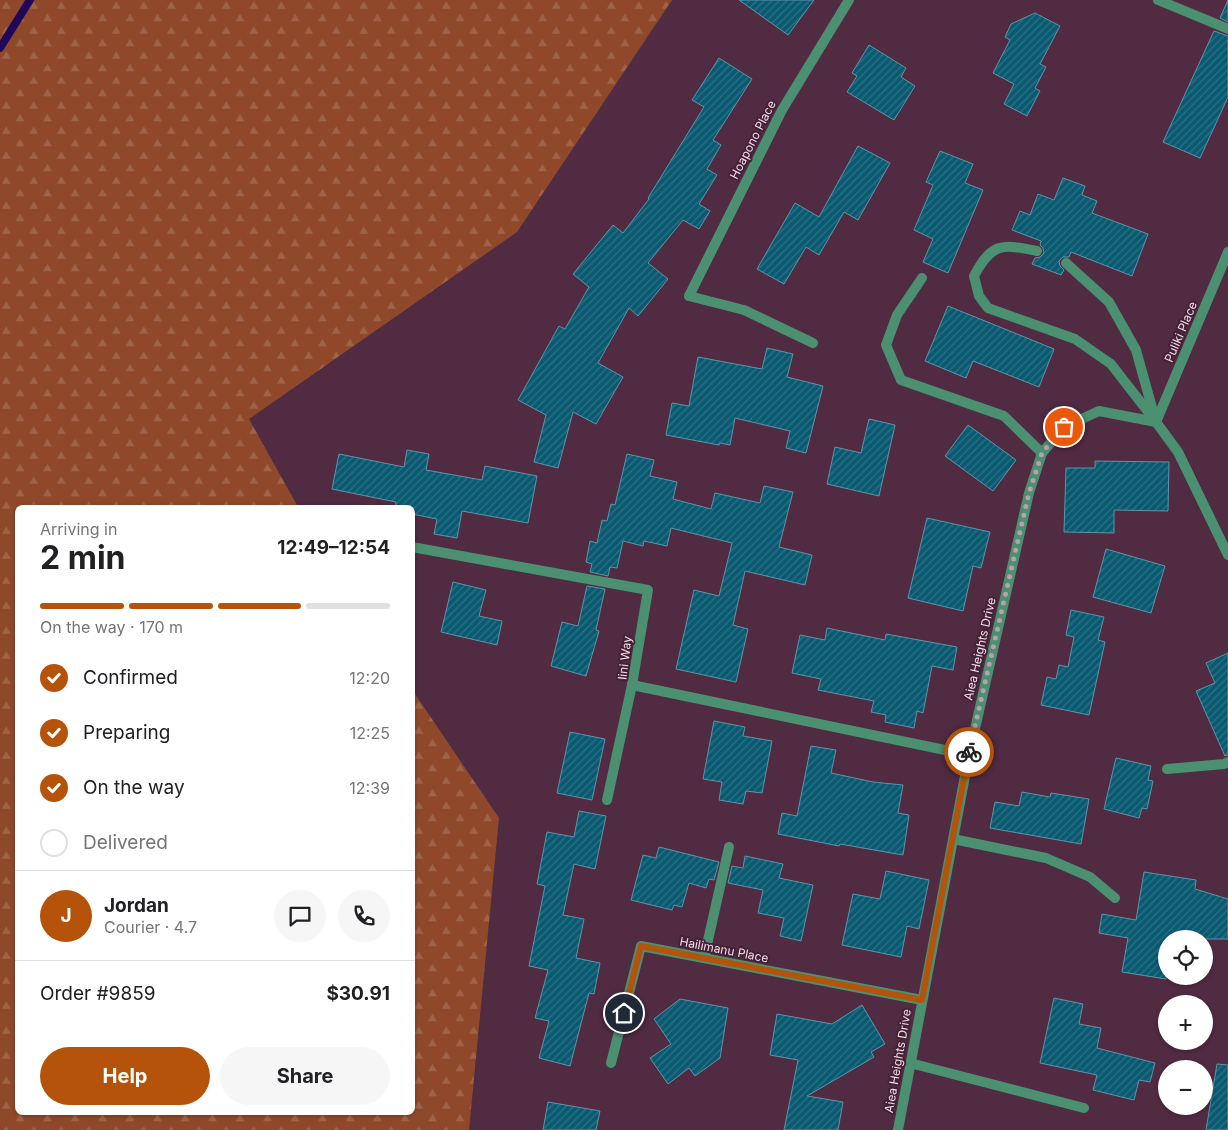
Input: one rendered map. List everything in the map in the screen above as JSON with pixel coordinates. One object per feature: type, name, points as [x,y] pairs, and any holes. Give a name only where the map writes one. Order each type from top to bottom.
[{"type":"street","name":"Hoapono Place","points":[[813,343],[744,310],[689,296],[782,110],[848,0]]},
{"type":"street","points":[[1158,0],[1228,29]]},
{"type":"street","points":[[1037,251],[1010,246],[993,250],[982,261],[974,276],[979,296],[988,308],[1074,339],[1111,364],[1178,452],[1228,555]]},
{"type":"street","name":"Puliki Place","points":[[1156,422],[1228,252]]},
{"type":"street","points":[[1066,263],[1109,302],[1136,350],[1156,422]]},
{"type":"street","points":[[922,278],[897,315],[886,345],[901,380],[1004,416],[1042,453]]},
{"type":"street","name":"Aiea Heights Drive","points":[[898,1130],[969,755],[1029,493],[1042,453],[1064,427],[1099,411],[1156,422]]},
{"type":"street","name":"Iini Way","points":[[415,548],[648,590],[632,685],[969,755]]},
{"type":"street","points":[[607,800],[632,685]]},
{"type":"street","points":[[1167,769],[1224,764],[1228,762]]},
{"type":"street","points":[[953,839],[1046,858],[1090,877],[1115,898]]},
{"type":"street","points":[[704,958],[729,847]]},
{"type":"street","name":"Hailimanu Place","points":[[611,1063],[641,946],[922,1000]]},
{"type":"street","points":[[910,1063],[1084,1108]]},
{"type":"green space","points":[[0,0],[672,0],[517,232],[249,419],[297,505],[15,505],[15,1115],[415,1115],[415,694],[499,818],[469,1130],[0,1130]]},
{"type":"building","points":[[739,0],[814,0],[788,35]]},
{"type":"building","points":[[1228,0],[1228,22],[1220,18]]},
{"type":"building","points":[[1035,13],[1060,26],[1040,64],[1046,67],[1035,88],[1040,91],[1027,116],[1004,104],[1014,84],[993,73],[1010,40],[1005,37],[1011,24]]},
{"type":"building","points":[[1214,31],[1228,36],[1228,97],[1200,158],[1163,142]]},
{"type":"building","points":[[869,45],[906,68],[901,77],[915,86],[894,120],[847,92],[857,76],[852,73]]},
{"type":"building","points":[[719,58],[752,79],[713,140],[721,145],[707,169],[717,175],[699,204],[710,211],[699,229],[683,220],[648,263],[668,279],[638,316],[629,308],[598,363],[623,377],[596,424],[573,412],[558,468],[534,462],[546,415],[518,400],[559,326],[565,329],[589,287],[573,274],[613,225],[623,233],[649,199],[704,107],[692,100]]},
{"type":"building","points":[[858,146],[890,163],[858,220],[844,212],[819,255],[806,247],[784,284],[757,269],[795,203],[819,217]]},
{"type":"building","points":[[940,151],[973,164],[965,183],[983,190],[948,273],[923,262],[933,239],[914,230],[933,185],[926,182]]},
{"type":"building","points":[[1063,178],[1085,186],[1082,195],[1097,201],[1092,213],[1148,234],[1132,276],[1071,252],[1069,257],[1063,257],[1059,261],[1060,266],[1064,270],[1061,275],[1032,264],[1035,258],[1040,257],[1044,253],[1040,245],[1041,241],[1012,230],[1020,211],[1030,215],[1038,194],[1054,200]]},
{"type":"building","points":[[948,306],[1054,349],[1039,387],[973,361],[966,378],[925,361]]},
{"type":"building","points":[[767,348],[793,354],[787,377],[823,386],[806,453],[786,448],[790,431],[735,418],[730,445],[720,443],[719,445],[666,435],[672,403],[689,406],[698,357],[762,369]]},
{"type":"building","points":[[869,419],[895,425],[879,496],[827,484],[835,447],[861,453]]},
{"type":"building","points":[[968,425],[1016,460],[993,491],[945,456]]},
{"type":"building","points":[[407,450],[429,454],[426,470],[482,480],[485,466],[537,476],[528,523],[462,511],[457,538],[434,534],[437,519],[415,515],[415,505],[396,505],[396,502],[332,489],[339,454],[404,467]]},
{"type":"building","points":[[627,454],[654,460],[650,476],[677,482],[673,499],[711,509],[715,493],[760,503],[764,486],[793,492],[779,547],[812,555],[805,585],[745,571],[733,625],[748,629],[736,682],[676,669],[694,590],[719,596],[732,543],[671,528],[667,546],[644,541],[643,546],[623,541],[617,568],[610,567],[608,576],[590,572],[592,564],[586,562],[590,541],[597,543],[602,520],[607,521],[611,504],[615,505]]},
{"type":"building","points":[[1095,461],[1169,462],[1168,511],[1114,510],[1114,533],[1064,532],[1066,468],[1095,468]]},
{"type":"building","points":[[927,518],[990,532],[981,568],[973,566],[963,611],[908,598]]},
{"type":"building","points":[[1106,549],[1165,566],[1151,613],[1093,597]]},
{"type":"building","points":[[453,582],[486,590],[479,616],[502,621],[497,645],[441,632]]},
{"type":"building","points":[[587,586],[605,589],[596,630],[599,631],[586,676],[551,666],[562,622],[578,626]]},
{"type":"building","points":[[1071,610],[1104,617],[1098,640],[1105,642],[1089,715],[1041,705],[1047,677],[1056,679],[1059,665],[1068,667],[1074,637],[1066,635]]},
{"type":"building","points":[[827,628],[885,640],[886,634],[957,647],[953,670],[932,666],[923,713],[917,711],[914,728],[885,722],[886,715],[871,712],[874,701],[818,690],[821,679],[792,673],[800,635],[825,640]]},
{"type":"building","points":[[1228,653],[1228,755],[1225,756],[1196,691],[1215,683],[1206,663]]},
{"type":"building","points":[[714,721],[745,727],[743,736],[772,741],[762,793],[746,791],[743,804],[719,800],[722,782],[703,779]]},
{"type":"building","points":[[570,732],[605,739],[592,800],[557,793]]},
{"type":"building","points":[[811,746],[836,750],[831,773],[873,782],[903,785],[898,813],[909,815],[903,855],[840,844],[839,846],[778,834],[782,813],[797,816]]},
{"type":"building","points":[[1116,758],[1151,766],[1148,780],[1153,781],[1147,809],[1142,808],[1139,818],[1104,809]]},
{"type":"building","points":[[1022,792],[1050,797],[1051,793],[1089,799],[1081,844],[990,828],[995,802],[1019,806]]},
{"type":"building","points":[[579,811],[606,816],[595,869],[574,864],[563,915],[584,919],[576,958],[600,963],[594,994],[589,993],[570,1066],[539,1058],[549,1021],[535,1018],[548,970],[529,966],[545,886],[537,884],[547,832],[574,837]]},
{"type":"building","points":[[659,847],[719,862],[714,880],[709,879],[706,888],[689,883],[682,907],[674,905],[672,910],[631,900],[643,855],[656,858]]},
{"type":"building","points":[[745,856],[783,864],[779,878],[813,885],[801,941],[780,936],[784,918],[758,913],[763,890],[728,883],[732,866],[743,868]]},
{"type":"building","points":[[886,871],[929,880],[919,929],[907,926],[901,957],[842,945],[853,894],[880,899]]},
{"type":"building","points":[[1144,872],[1196,880],[1195,889],[1228,899],[1228,939],[1213,939],[1213,930],[1158,930],[1158,978],[1122,972],[1128,938],[1099,933],[1102,914],[1136,920]]},
{"type":"building","points":[[1054,998],[1083,1004],[1079,1024],[1101,1028],[1097,1048],[1155,1063],[1150,1082],[1139,1080],[1134,1100],[1093,1090],[1097,1075],[1040,1063]]},
{"type":"building","points":[[680,999],[728,1008],[720,1058],[695,1076],[689,1068],[668,1084],[650,1058],[671,1044],[654,1019]]},
{"type":"building","points":[[862,1005],[885,1044],[871,1052],[874,1057],[807,1096],[843,1102],[838,1130],[784,1130],[798,1060],[770,1055],[777,1014],[832,1024]]},
{"type":"building","points":[[1217,1064],[1228,1065],[1228,1130],[1206,1130],[1208,1115],[1213,1115],[1213,1088]]},
{"type":"building","points":[[548,1102],[600,1111],[596,1130],[543,1130]]},
{"type":"waterway","points":[[0,48],[30,0]]},
{"type":"way so far","points":[[969,752],[1029,493],[1042,453],[1064,427]]},
{"type":"route","points":[[624,1013],[641,946],[922,1000],[969,752]]}]
